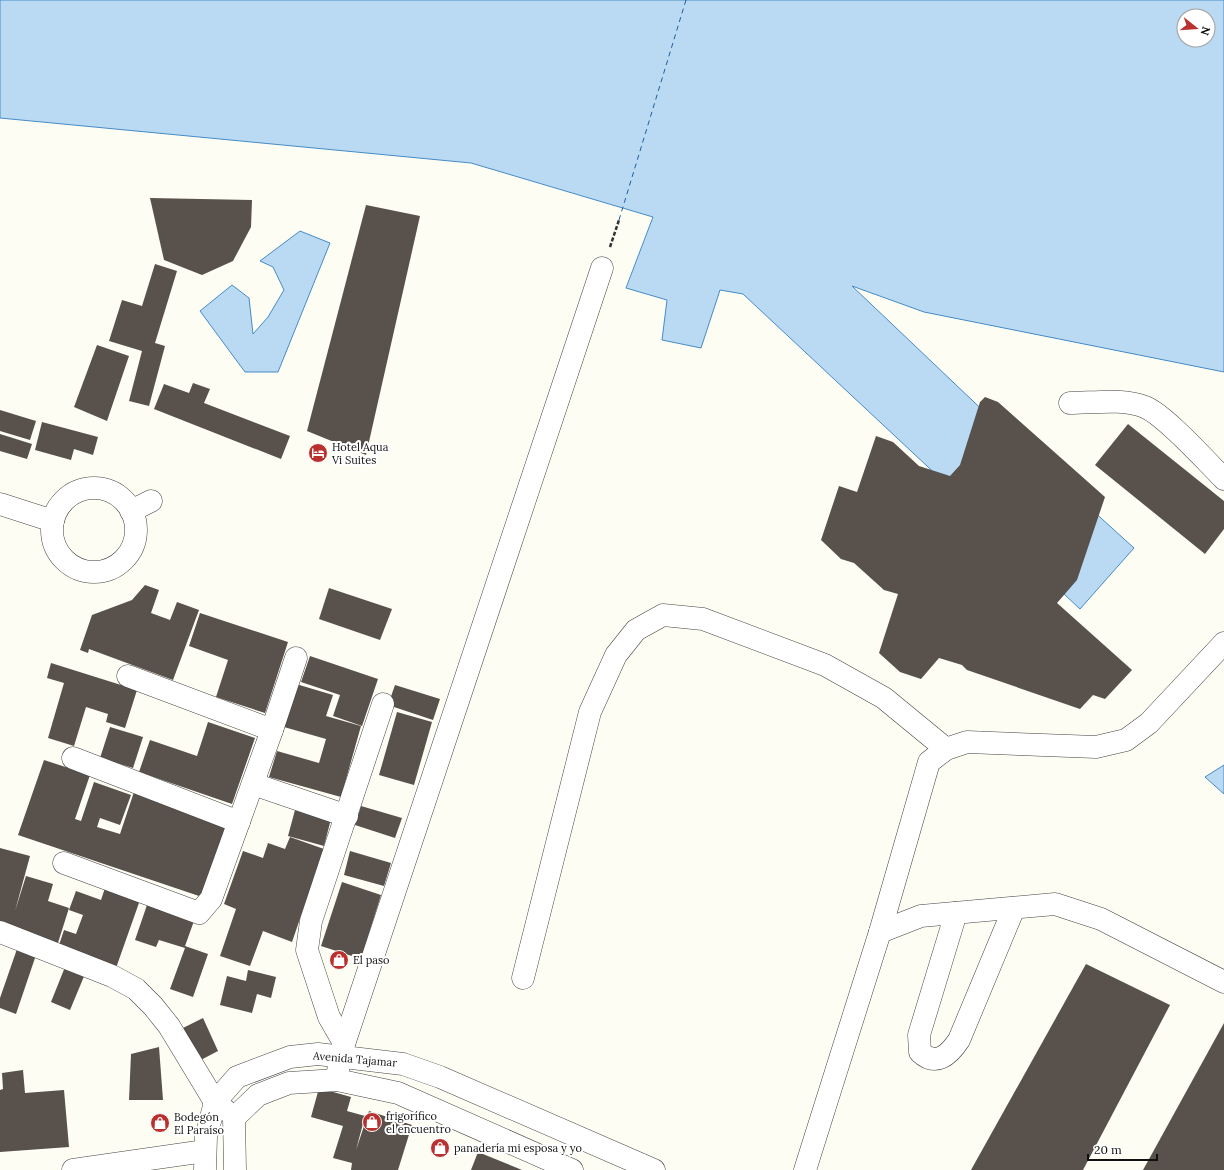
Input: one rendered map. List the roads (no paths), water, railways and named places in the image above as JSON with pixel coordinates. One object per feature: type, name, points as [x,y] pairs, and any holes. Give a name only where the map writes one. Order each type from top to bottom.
[{"type":"street","points":[[337,1080],[342,1050],[602,268]]},
{"type":"street","points":[[1070,403],[1127,403],[1146,407],[1162,418],[1224,479]]},
{"type":"street","points":[[96,488],[110,491],[122,499],[131,511],[136,524],[132,550],[123,561],[112,568],[100,572],[86,572],[74,567],[63,559],[56,548],[52,535],[53,521],[59,508],[68,497],[81,490],[96,488]]},
{"type":"street","points":[[131,511],[151,501]]},
{"type":"street","points":[[0,504],[53,521]]},
{"type":"street","points":[[523,978],[590,712],[616,655],[636,630],[663,615],[703,619],[818,662],[884,698],[946,749]]},
{"type":"street","points":[[805,1170],[880,932],[929,762],[946,749],[967,742],[1096,747],[1126,740],[1149,723],[1224,643]]},
{"type":"street","points":[[64,863],[199,913],[211,899],[253,784],[296,658]]},
{"type":"street","points":[[128,676],[272,730]]},
{"type":"street","points":[[342,1050],[329,1017],[307,950],[311,921],[383,704]]},
{"type":"street","points":[[73,758],[239,822]]},
{"type":"street","points":[[253,784],[347,816]]},
{"type":"street","points":[[880,932],[921,916],[1055,904],[1102,919],[1224,982]]},
{"type":"street","points":[[956,913],[918,1035],[920,1052],[925,1057],[944,1057],[952,1050],[959,1040],[1014,908]]},
{"type":"street","points":[[0,932],[112,976],[136,989],[153,1006],[169,1026],[215,1102],[234,1118],[235,1170]]},
{"type":"street","name":"Avenida Tajamar","points":[[205,1161],[206,1137],[215,1102],[237,1077],[290,1057],[342,1050],[403,1064],[440,1077],[654,1170]]},
{"type":"street","name":"Avenida Tajamar","points":[[234,1118],[258,1095],[289,1083],[337,1080],[398,1092],[572,1170]]},
{"type":"street","points":[[73,1170],[205,1161]]},
{"type":"water","points":[[0,0],[1224,0],[1224,372],[924,312],[852,286],[994,421],[1134,548],[1080,609],[743,294],[720,290],[701,348],[662,340],[667,300],[626,288],[653,217],[471,163],[0,118]]},
{"type":"water","points":[[300,231],[330,243],[278,372],[245,372],[200,311],[232,285],[249,298],[253,334],[268,317],[284,290],[273,267],[260,261]]},
{"type":"water","points":[[1224,765],[1224,794],[1205,777]]},
{"type":"place","name":"Hotel Aqua Vi Suites","points":[[318,453]]},
{"type":"place","name":"El paso","points":[[339,960]]},
{"type":"place","name":"frigorífico el encuentro","points":[[372,1122]]},
{"type":"place","name":"Bodegón El Paraíso","points":[[160,1123]]},
{"type":"place","name":"panadería mi esposa y yo","points":[[440,1148]]}]
